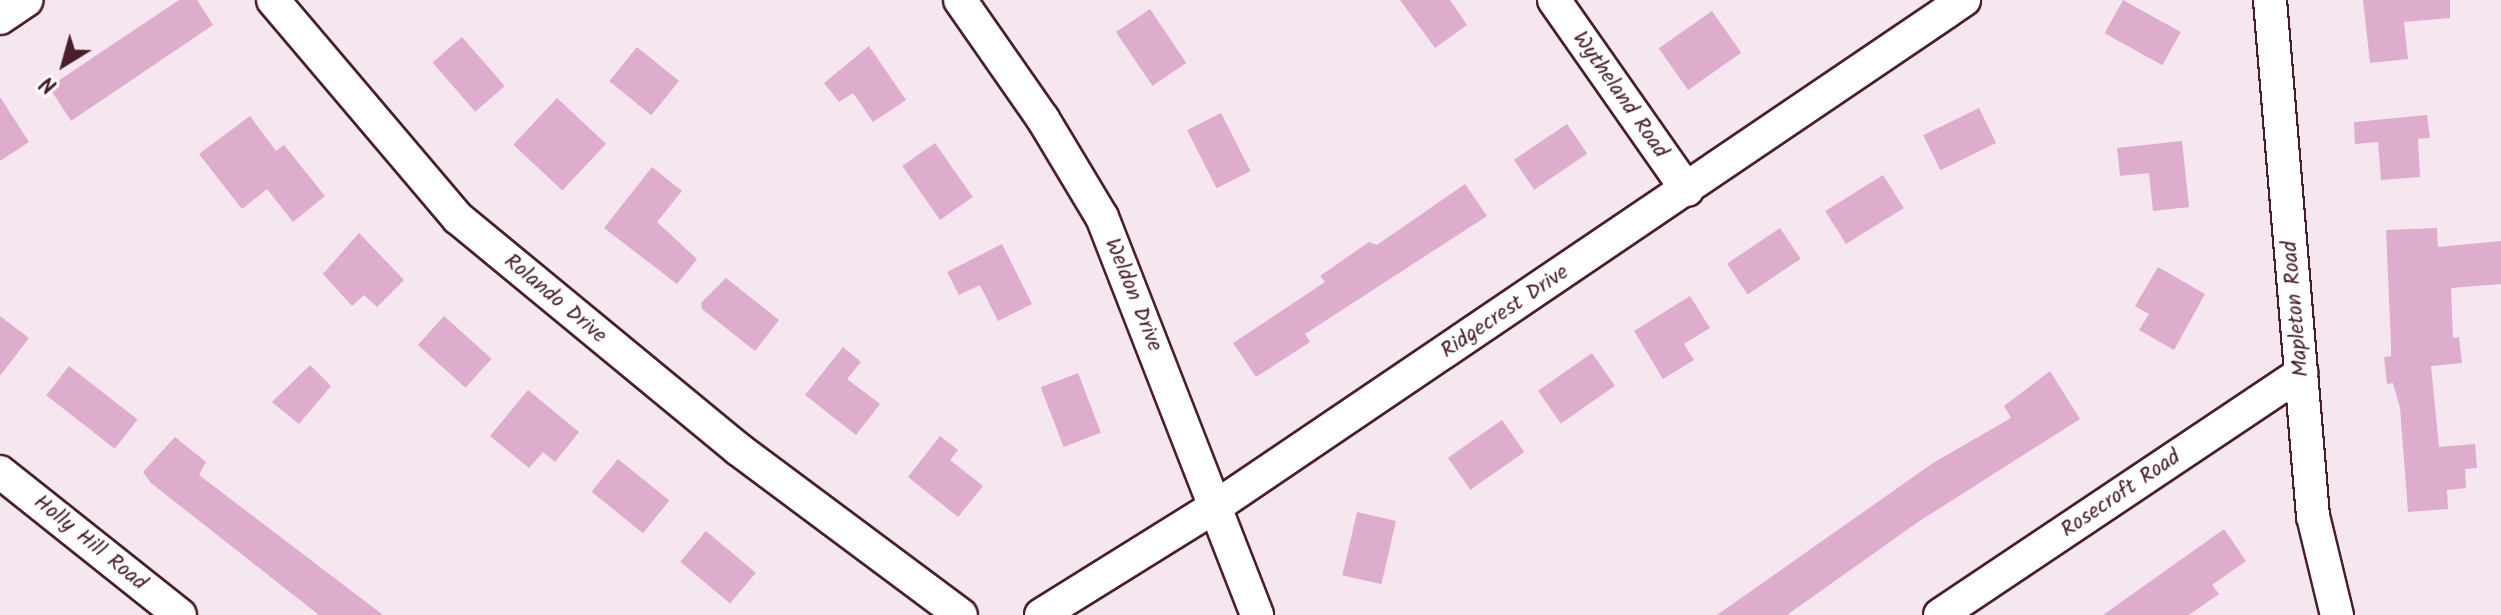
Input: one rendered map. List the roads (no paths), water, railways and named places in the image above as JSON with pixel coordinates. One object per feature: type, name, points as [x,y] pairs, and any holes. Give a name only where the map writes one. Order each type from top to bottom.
[{"type":"street","points":[[0,18],[27,0]]},
{"type":"street","name":"Rolando Drive","points":[[273,0],[458,218],[738,449],[961,615]]},
{"type":"street","name":"Weldon Drive","points":[[960,0],[1102,217],[1218,505],[1257,615]]},
{"type":"street","name":"Wytheland Road","points":[[1554,0],[1687,190]]},
{"type":"street","name":"Ridgecrest Drive","points":[[1041,615],[1218,505],[1964,0]]},
{"type":"street","name":"Mapleton Road","points":[[2270,0],[2313,516],[2337,615]]},
{"type":"street","name":"Rosecroft Road","points":[[1940,615],[2302,373]]},
{"type":"street","name":"Holly Hill Road","points":[[0,472],[180,615]]}]
